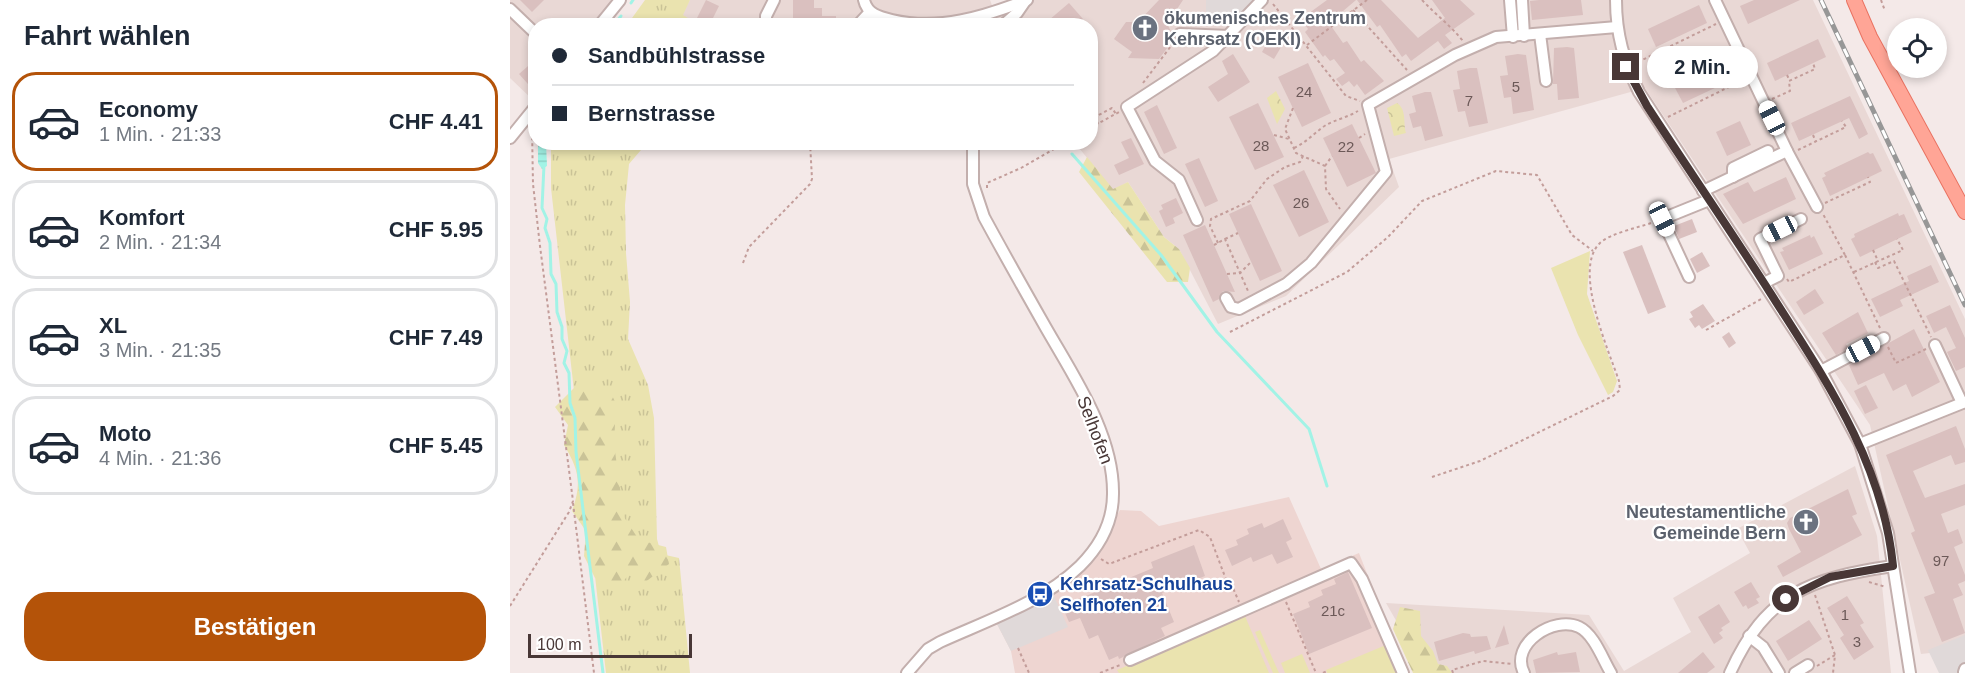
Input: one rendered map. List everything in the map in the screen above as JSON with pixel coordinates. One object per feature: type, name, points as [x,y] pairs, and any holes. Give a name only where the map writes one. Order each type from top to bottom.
[{"type":"main road","points":[[1854,0],[1870,37],[1933,148],[1965,212]]},
{"type":"street","points":[[605,18],[620,0]]},
{"type":"street","points":[[766,18],[774,0]]},
{"type":"street","points":[[864,0],[870,12],[880,18]]},
{"type":"street","points":[[974,18],[1026,0]]},
{"type":"street","points":[[1011,18],[1026,0]]},
{"type":"street","points":[[1197,220],[1179,180],[1155,161],[1127,107],[1195,64],[1230,36],[1262,0]]},
{"type":"street","points":[[1510,0],[1519,36]]},
{"type":"street","points":[[1519,36],[1522,0]]},
{"type":"street","points":[[1616,0],[1617,27],[1626,67],[1658,122],[1821,371],[1860,444],[1888,533],[1911,673]]},
{"type":"street","points":[[1715,0],[1817,207]]},
{"type":"street","points":[[510,9],[528,26]]},
{"type":"street","points":[[864,18],[870,12]]},
{"type":"street","points":[[1226,298],[1234,309],[1239,309],[1286,284],[1311,263],[1386,172],[1368,105],[1468,48],[1496,37],[1617,27]]},
{"type":"street","points":[[1180,34],[1230,36]]},
{"type":"street","points":[[1540,34],[1546,81]]},
{"type":"street","points":[[1448,46],[1455,55]]},
{"type":"street","points":[[510,138],[528,115]]},
{"type":"street","name":"Selhofen","points":[[907,673],[928,649],[1040,594],[1079,567],[1095,548],[1107,527],[1113,497],[1110,464],[1103,439],[1071,372],[984,217],[973,184],[971,150]]},
{"type":"street","points":[[1733,177],[1733,168],[1768,151]]},
{"type":"street","points":[[1689,277],[1662,219],[1733,177],[1789,152]]},
{"type":"street","points":[[1764,283],[1778,276],[1760,239],[1801,219]]},
{"type":"street","points":[[1821,371],[1884,338]]},
{"type":"street","points":[[1860,444],[1964,403],[1935,345]]},
{"type":"street","points":[[1130,660],[1243,613],[1351,563],[1362,579],[1403,673]]},
{"type":"street","points":[[1730,673],[1749,636],[1786,599],[1814,583],[1843,574],[1893,566]]},
{"type":"street","points":[[1521,670],[1522,654],[1530,640],[1546,629],[1567,624],[1586,631],[1611,673]]},
{"type":"street","points":[[1749,636],[1763,647],[1779,673]]},
{"type":"street","points":[[1795,673],[1812,666]]},
{"type":"path","points":[[1270,0],[1346,96],[1368,105]]},
{"type":"path","points":[[1306,46],[1367,0]]},
{"type":"path","points":[[1422,0],[1440,20],[1448,23],[1468,48]]},
{"type":"path","points":[[1881,0],[1885,11]]},
{"type":"path","points":[[1353,10],[1415,79]]},
{"type":"path","points":[[1626,67],[1724,20]]},
{"type":"path","points":[[1140,88],[1180,34]]},
{"type":"path","points":[[1790,81],[1815,69],[1813,63]]},
{"type":"path","points":[[1764,102],[1790,91],[1790,81],[1787,75]]},
{"type":"path","points":[[1658,122],[1751,76]]},
{"type":"path","points":[[1294,148],[1308,142],[1328,124],[1338,122],[1368,105]]},
{"type":"path","points":[[1098,124],[1127,107]]},
{"type":"path","points":[[1098,115],[1112,108],[1116,114]]},
{"type":"path","points":[[1293,108],[1285,129],[1296,153],[1325,166]]},
{"type":"path","points":[[1789,152],[1846,128],[1842,121]]},
{"type":"path","points":[[1274,135],[1289,139]]},
{"type":"path","points":[[1813,135],[1816,142]]},
{"type":"path","points":[[533,150],[533,184],[540,246],[594,673]]},
{"type":"path","points":[[743,263],[748,247],[810,184],[812,179],[810,150]]},
{"type":"path","points":[[987,183],[1021,168],[1052,150]]},
{"type":"path","points":[[1218,243],[1210,226],[1211,219],[1250,201],[1267,179],[1285,167],[1300,162],[1303,156]]},
{"type":"path","points":[[1332,156],[1325,166],[1326,189],[1347,219]]},
{"type":"path","points":[[1230,332],[1347,272],[1388,237],[1422,201],[1496,171],[1537,175],[1572,235],[1593,251]]},
{"type":"path","points":[[1868,177],[1870,182],[1817,207],[1829,223],[1854,272],[1896,363],[1935,345],[1894,261],[1878,268],[1873,250]]},
{"type":"path","points":[[1841,190],[1844,195]]},
{"type":"path","points":[[1432,477],[1480,461],[1613,396],[1620,390],[1590,296],[1593,251],[1601,242],[1662,219]]},
{"type":"path","points":[[1214,244],[1238,233]]},
{"type":"path","points":[[1225,239],[1254,302]]},
{"type":"path","points":[[1854,272],[1903,250],[1897,239]]},
{"type":"path","points":[[1778,276],[1785,275],[1789,282],[1845,255]]},
{"type":"path","points":[[1227,274],[1240,273],[1251,262]]},
{"type":"path","points":[[1706,330],[1771,294]]},
{"type":"path","points":[[510,606],[569,512],[573,500]]},
{"type":"path","points":[[1095,548],[1102,561],[1109,564],[1199,530],[1210,537],[1230,590],[1233,588],[1243,613]]},
{"type":"path","points":[[1860,581],[1871,582],[1897,593]]},
{"type":"path","points":[[1823,591],[1815,594],[1836,655],[1833,673]]},
{"type":"path","points":[[1283,594],[1316,673]]},
{"type":"path","points":[[1018,648],[1029,673]]},
{"type":"path","points":[[1812,666],[1836,655]]},
{"type":"path","points":[[1100,673],[1130,660]]},
{"type":"path","points":[[1451,672],[1483,661],[1521,670]]},
{"type":"path","points":[[1323,673],[1327,671]]},
{"type":"shaded area","points":[[510,0],[614,0],[599,18],[528,18],[528,95],[510,78]]},
{"type":"shaded area","points":[[690,0],[990,0],[993,8],[1010,0],[1813,0],[1965,319],[1965,649],[1921,654],[1870,425],[1645,88],[1389,159],[1399,187],[1286,296],[1218,324],[1179,249],[1164,237],[1128,182],[1113,190],[1081,150],[1098,150],[1098,18],[687,18],[682,15]]},
{"type":"shaded area","points":[[1206,0],[1257,0],[1242,17],[1206,17]]},
{"type":"shaded area","points":[[1855,466],[1877,536],[1891,673],[1426,673],[1386,603],[1589,615],[1624,671],[1691,632],[1673,598],[1750,553],[1737,529]]},
{"type":"shaded area","points":[[1289,497],[1321,569],[1359,553],[1406,673],[1015,673],[1011,651],[997,624],[1055,591],[1092,559],[1120,510],[1141,511],[1159,526]]},
{"type":"shaded area","points":[[1054,596],[1068,627],[1011,651],[997,624]]},
{"type":"shaded area","points":[[1965,635],[1965,673],[1939,673],[1928,650]]},
{"type":"green space","points":[[645,0],[690,0],[683,15],[688,18],[632,18]]},
{"type":"green space","points":[[1276,91],[1285,109],[1277,124],[1267,98]]},
{"type":"green space","points":[[1397,103],[1403,113],[1406,133],[1394,136],[1387,108]]},
{"type":"green space","points":[[551,150],[641,150],[629,164],[625,205],[630,302],[628,339],[648,385],[654,418],[657,539],[661,554],[679,558],[690,673],[606,673],[551,188]]},
{"type":"green space","points":[[1087,157],[1113,189],[1128,182],[1164,237],[1179,249],[1190,268],[1188,282],[1167,282],[1079,172]]},
{"type":"green space","points":[[1590,251],[1587,294],[1617,381],[1613,392],[1608,395],[1578,335],[1551,268]]},
{"type":"green space","points":[[580,382],[611,393],[616,404],[614,444],[624,517],[639,540],[666,547],[669,564],[644,583],[634,582],[630,574],[618,586],[595,578],[584,556],[586,531],[572,511],[578,484],[576,469],[564,445],[568,425],[555,407]]},
{"type":"green space","points":[[1400,607],[1420,611],[1421,636],[1433,651],[1438,664],[1447,666],[1452,673],[1413,673],[1393,629]]},
{"type":"green space","points":[[1245,616],[1269,673],[1119,673],[1117,670]]},
{"type":"green space","points":[[1260,630],[1279,673],[1273,673],[1255,632]]},
{"type":"green space","points":[[1386,645],[1397,673],[1327,673],[1326,670]]},
{"type":"green space","points":[[1302,654],[1310,673],[1285,673],[1281,663]]},
{"type":"water","points":[[538,150],[546,150],[547,166],[542,169],[538,163]]},
{"type":"building","points":[[520,0],[544,0],[532,12]]},
{"type":"building","points":[[706,0],[719,6],[713,18],[697,18]]},
{"type":"building","points":[[793,0],[814,0],[814,8],[822,8],[822,16],[836,16],[836,18],[793,18]]},
{"type":"building","name":"ökumenisches Zentrum Kehrsatz (OEKI)","points":[[1159,0],[1183,0],[1177,9],[1179,11],[1167,23],[1171,32],[1166,38],[1171,43],[1159,59],[1128,58],[1132,52],[1114,39],[1126,22],[1138,22]]},
{"type":"building","points":[[1327,0],[1356,0],[1329,23],[1343,43],[1347,41],[1361,62],[1364,60],[1384,81],[1365,95],[1357,84],[1354,87],[1349,81],[1342,86],[1336,79],[1345,73],[1334,59],[1330,61],[1325,55],[1323,57],[1305,32],[1308,29],[1301,19]]},
{"type":"building","points":[[1357,0],[1381,0],[1418,38],[1445,18],[1432,0],[1460,0],[1475,14],[1445,35],[1452,43],[1444,49],[1438,41],[1411,61],[1406,54],[1402,57],[1380,25],[1377,27]]},
{"type":"building","points":[[1581,0],[1583,15],[1532,20],[1530,1]]},
{"type":"building","points":[[1754,0],[1800,0],[1748,24],[1740,6]]},
{"type":"building","points":[[1069,3],[1082,18],[1051,18]]},
{"type":"building","points":[[1699,5],[1707,23],[1656,47],[1648,29]]},
{"type":"building","points":[[1275,30],[1287,37],[1274,59],[1262,52]]},
{"type":"building","points":[[1818,39],[1826,57],[1775,81],[1767,63]]},
{"type":"building","points":[[1554,48],[1574,48],[1579,98],[1558,100],[1557,84],[1553,84]]},
{"type":"building","points":[[1233,54],[1250,82],[1218,102],[1208,87],[1228,74],[1222,61]]},
{"type":"building","points":[[1526,55],[1534,110],[1513,114],[1511,97],[1504,98],[1500,76],[1508,75],[1505,56]]},
{"type":"building","points":[[1725,62],[1734,79],[1683,103],[1674,86]]},
{"type":"building","points":[[1308,63],[1331,113],[1302,127],[1278,77]]},
{"type":"building","points":[[528,66],[528,84],[519,74]]},
{"type":"building","points":[[1477,68],[1488,123],[1469,127],[1465,111],[1458,112],[1453,90],[1460,89],[1457,71]]},
{"type":"building","points":[[1431,92],[1443,136],[1425,141],[1421,126],[1413,128],[1409,114],[1416,112],[1412,96]]},
{"type":"building","points":[[1850,96],[1868,134],[1859,139],[1849,118],[1799,141],[1791,123]]},
{"type":"building","points":[[1258,103],[1284,157],[1255,170],[1229,117]]},
{"type":"building","points":[[1157,105],[1177,148],[1164,154],[1144,112]]},
{"type":"building","points":[[1740,121],[1751,145],[1727,156],[1716,132]]},
{"type":"building","points":[[1352,124],[1376,173],[1347,187],[1323,138]]},
{"type":"building","points":[[1131,138],[1144,164],[1119,175],[1114,165],[1129,158],[1121,142]]},
{"type":"building","points":[[1868,152],[1873,153],[1882,171],[1830,196],[1822,178],[1826,176],[1824,173]]},
{"type":"building","points":[[1199,158],[1218,201],[1205,207],[1185,164]]},
{"type":"building","points":[[1304,170],[1329,222],[1299,237],[1273,185]]},
{"type":"building","points":[[1786,177],[1796,199],[1743,224],[1723,194],[1748,182],[1754,192]]},
{"type":"building","points":[[1176,198],[1183,213],[1173,218],[1175,223],[1166,227],[1159,211],[1163,209],[1161,205]]},
{"type":"building","points":[[1251,204],[1282,271],[1260,281],[1229,214]]},
{"type":"building","points":[[1898,213],[1899,216],[1904,214],[1912,232],[1860,257],[1851,239],[1855,237],[1854,234]]},
{"type":"building","points":[[1692,219],[1697,232],[1679,239],[1674,226]]},
{"type":"building","points":[[1205,225],[1235,292],[1223,291],[1219,299],[1213,302],[1183,235]]},
{"type":"building","points":[[1810,235],[1811,238],[1814,236],[1823,254],[1789,270],[1780,252],[1784,251],[1782,248]]},
{"type":"building","points":[[1642,245],[1666,307],[1648,314],[1623,252]]},
{"type":"building","points":[[1702,252],[1710,266],[1697,273],[1690,259]]},
{"type":"building","points":[[1931,265],[1939,282],[1900,300],[1903,306],[1880,317],[1871,299],[1909,281],[1907,276]]},
{"type":"building","points":[[1815,289],[1824,303],[1804,315],[1796,302]]},
{"type":"building","points":[[1703,304],[1715,321],[1702,329],[1699,325],[1695,328],[1689,319],[1693,317],[1690,312]]},
{"type":"building","points":[[1950,305],[1965,338],[1965,367],[1956,371],[1947,352],[1956,348],[1946,327],[1934,333],[1926,316]]},
{"type":"building","points":[[1858,312],[1868,333],[1846,344],[1849,348],[1836,355],[1822,333]]},
{"type":"building","points":[[1914,329],[1940,382],[1912,397],[1906,384],[1893,391],[1884,373],[1858,385],[1849,365]]},
{"type":"building","points":[[1729,332],[1736,343],[1729,348],[1722,337]]},
{"type":"building","points":[[1866,385],[1878,408],[1865,414],[1854,391]]},
{"type":"building","points":[[1956,426],[1965,449],[1965,462],[1955,465],[1951,455],[1913,471],[1925,498],[1965,484],[1965,505],[1941,514],[1948,533],[1958,529],[1963,543],[1954,547],[1965,575],[1965,581],[1958,584],[1963,595],[1953,599],[1965,633],[1942,642],[1924,597],[1935,593],[1911,533],[1915,531],[1886,455]]},
{"type":"building","points":[[1848,489],[1857,514],[1852,516],[1862,535],[1783,577],[1777,566],[1801,552],[1787,523],[1790,518]]},
{"type":"building","points":[[1283,519],[1292,539],[1286,542],[1293,557],[1277,564],[1272,554],[1253,562],[1251,557],[1232,566],[1225,550],[1238,545],[1236,540],[1249,534],[1247,529],[1262,523],[1264,528]]},
{"type":"building","points":[[1194,545],[1205,576],[1162,593],[1174,622],[1161,628],[1165,636],[1119,659],[1118,656],[1109,660],[1098,635],[1089,639],[1080,618],[1069,622],[1062,606],[1153,568],[1151,562]]},
{"type":"building","points":[[1348,572],[1372,628],[1309,654],[1293,614],[1310,607],[1308,602],[1323,595],[1321,590],[1336,584],[1334,579]]},
{"type":"building","points":[[1751,582],[1760,597],[1756,599],[1759,603],[1748,609],[1746,605],[1743,607],[1734,592]]},
{"type":"building","points":[[1847,596],[1864,623],[1860,625],[1874,647],[1854,660],[1840,638],[1844,635],[1827,608]]},
{"type":"building","points":[[1719,604],[1730,622],[1721,628],[1723,630],[1719,633],[1723,638],[1714,644],[1698,617]]},
{"type":"building","points":[[1809,620],[1822,639],[1788,661],[1776,641]]},
{"type":"building","points":[[1504,625],[1509,644],[1495,648]]},
{"type":"building","points":[[1463,633],[1470,634],[1471,637],[1487,636],[1491,649],[1475,654],[1474,651],[1439,661],[1434,642]]},
{"type":"building","points":[[1557,652],[1558,655],[1576,652],[1580,672],[1536,673],[1533,660]]},
{"type":"building","points":[[1703,652],[1715,667],[1707,673],[1678,673]]},
{"type":"waterway","points":[[1072,154],[1161,255],[1217,332],[1309,429],[1327,486]]},
{"type":"waterway","points":[[544,165],[542,208],[547,219],[545,228],[550,243],[551,274],[556,284],[557,312],[562,327],[562,339],[567,351],[564,363],[569,373],[570,403],[575,418],[576,452],[603,673]]},
{"type":"railway","points":[[1821,0],[1965,305]]},
{"type":"place","name":"ökumenisches Zentrum Kehrsatz (OEKI)","points":[[1145,28]]},
{"type":"place","name":"Neutestamentliche Gemeinde Bern","points":[[1806,522]]},
{"type":"place","name":"Kehrsatz-Schulhaus Selfhofen 21","points":[[1040,594]]},
{"type":"route","points":[[1626,67],[1647,106],[1827,380],[1860,444],[1876,488],[1892,550],[1893,566],[1830,577],[1786,599]]}]
